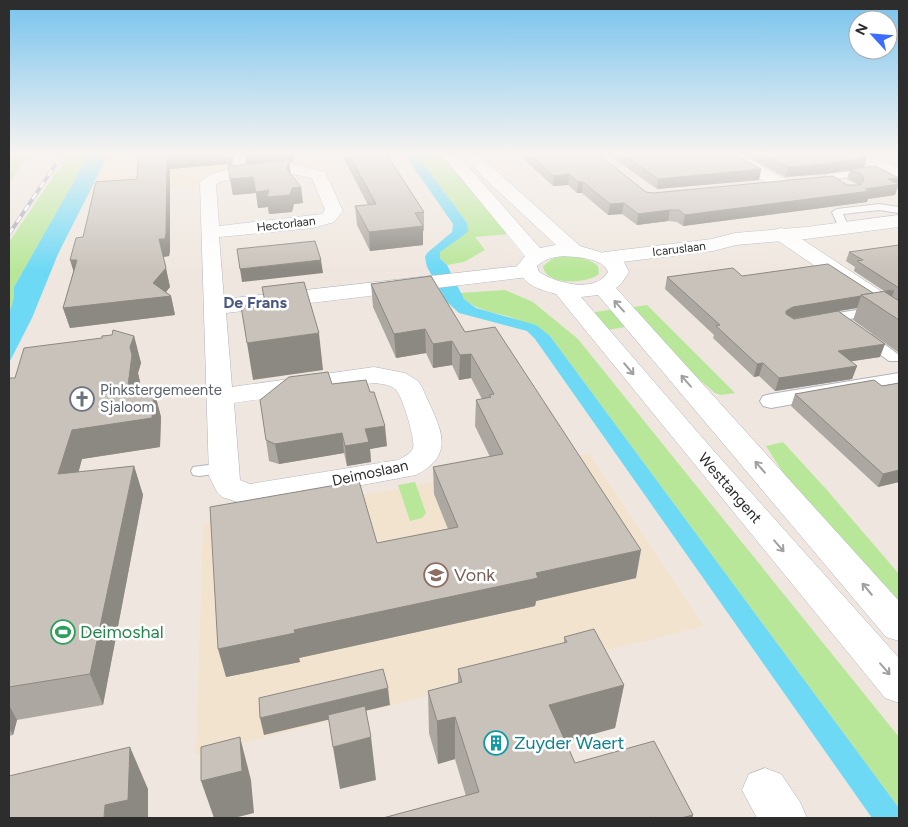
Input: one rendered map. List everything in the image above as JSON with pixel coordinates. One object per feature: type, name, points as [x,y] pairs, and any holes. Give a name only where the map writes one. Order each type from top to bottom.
[{"type":"street","name":"Hectorlaan","points":[[208,194],[216,307]]},
{"type":"street","name":"Hectorlaan","points":[[210,232],[313,222],[328,218],[334,211],[327,194]]},
{"type":"street","points":[[216,307],[458,278],[532,264],[549,252],[573,250],[590,253],[611,263],[616,279],[603,287],[584,290],[563,289],[540,282],[532,264],[479,194]]},
{"type":"street","points":[[511,194],[573,250]]},
{"type":"street","name":"Icaruslaan","points":[[611,263],[682,260],[744,244],[753,238],[899,221]]},
{"type":"street","points":[[781,234],[896,311]]},
{"type":"street","points":[[603,287],[899,626]]},
{"type":"street","name":"Westtangent","points":[[563,289],[703,457],[899,686]]},
{"type":"street","name":"Deimoslaan","points":[[216,307],[220,397],[211,470],[230,489],[250,495],[405,468],[416,463],[429,448],[429,440],[409,387],[396,378],[385,375],[220,397]]},
{"type":"street","points":[[771,401],[899,379]]},
{"type":"lane","points":[[844,228],[837,212],[879,206],[899,210]]},
{"type":"lane","points":[[809,322],[896,311]]},
{"type":"lane","points":[[838,317],[894,358]]},
{"type":"shaded area","name":"Vonk","points":[[589,454],[704,626],[196,755],[203,524]]},
{"type":"green space","points":[[42,194],[67,194],[14,287],[14,297],[9,314],[9,242]]},
{"type":"green space","points":[[445,194],[477,194],[509,234],[475,237],[485,250],[464,262],[447,265],[440,258],[440,252],[467,223]]},
{"type":"green space","points":[[560,257],[585,259],[598,266],[599,274],[586,280],[577,281],[559,280],[551,277],[543,266],[552,259]]},
{"type":"green space","points":[[505,290],[533,302],[578,339],[899,737],[899,808],[550,336],[518,320],[479,308],[465,300],[459,293]]},
{"type":"green space","points":[[647,305],[735,393],[721,395],[715,393],[664,349],[627,308]]},
{"type":"green space","points":[[615,309],[631,326],[602,331],[589,313]]},
{"type":"green space","points":[[783,442],[899,574],[899,619],[813,520],[766,446]]},
{"type":"green space","points":[[415,482],[426,513],[422,518],[410,521],[398,485]]},
{"type":"water","points":[[67,194],[89,194],[58,254],[32,318],[9,363],[9,314],[14,297],[14,287]]},
{"type":"water","points":[[432,194],[445,194],[467,223],[468,232],[440,252],[440,258],[447,265],[464,299],[476,308],[536,325],[550,336],[899,808],[899,818],[872,818],[535,339],[527,331],[459,313],[447,302],[427,267],[425,257],[427,253],[452,232],[453,224]]},
{"type":"building","points":[[93,194],[167,194],[166,233],[165,239],[159,239],[166,268],[153,283],[171,296],[63,308],[77,260],[70,260],[76,238],[83,237]]},
{"type":"building","points":[[268,194],[290,194],[290,195],[267,197]]},
{"type":"building","points":[[370,194],[412,194],[424,212],[415,213],[423,226],[369,232],[355,206],[376,204]]},
{"type":"building","points":[[597,194],[850,194],[685,215],[679,210],[638,214],[624,203],[610,204]]},
{"type":"building","points":[[315,241],[321,260],[240,269],[237,249]]},
{"type":"building","points":[[899,245],[899,288],[857,261],[863,260],[849,252]]},
{"type":"building","points":[[828,264],[873,293],[793,307],[786,311],[786,314],[794,319],[838,311],[885,344],[838,351],[857,366],[779,378],[763,363],[757,364],[716,326],[720,325],[667,277],[733,268],[742,276]]},
{"type":"building","points":[[431,276],[465,332],[495,327],[641,550],[536,573],[538,578],[294,630],[295,633],[218,649],[210,507],[359,481],[377,543],[458,527],[433,467],[503,454],[476,400],[491,397],[489,395],[494,394],[471,354],[460,355],[452,341],[433,344],[425,329],[394,334],[371,284]]},
{"type":"building","points":[[304,282],[319,333],[247,343],[241,306],[265,302],[262,287]]},
{"type":"building","points":[[892,290],[894,291],[885,292],[899,301],[899,320],[861,295]]},
{"type":"building","points":[[113,330],[134,336],[130,347],[132,355],[127,393],[154,390],[152,418],[72,430],[58,474],[134,466],[90,674],[9,687],[9,378],[15,378],[24,348],[102,338],[102,336],[112,335]]},
{"type":"building","points":[[328,372],[332,384],[366,380],[370,392],[374,392],[385,426],[365,429],[369,442],[345,446],[342,433],[275,444],[266,440],[260,400],[289,377]]},
{"type":"building","points":[[874,380],[882,386],[899,383],[899,470],[883,474],[795,394]]},
{"type":"building","points":[[594,629],[624,685],[549,705],[575,763],[654,741],[693,815],[681,818],[383,818],[479,792],[455,717],[437,721],[428,691],[462,682],[458,669],[567,642],[564,637]]},
{"type":"building","points":[[383,669],[388,688],[260,718],[259,698]]},
{"type":"building","points":[[365,706],[371,737],[333,747],[328,715]]},
{"type":"building","points":[[240,737],[242,771],[201,781],[201,747]]},
{"type":"building","points":[[130,747],[128,800],[105,805],[104,818],[9,818],[9,776]]},
{"type":"railway","points":[[9,234],[36,194]]},
{"type":"place","name":"Pinkstergemeente Sjaloom","points":[[82,399]]},
{"type":"place","name":"Vonk","points":[[436,575]]},
{"type":"place","name":"Deimoshal","points":[[63,632]]},
{"type":"place","name":"Zuyder Waert","points":[[496,743]]},
{"type":"district","name":"De Frans","points":[[255,302]]}]
